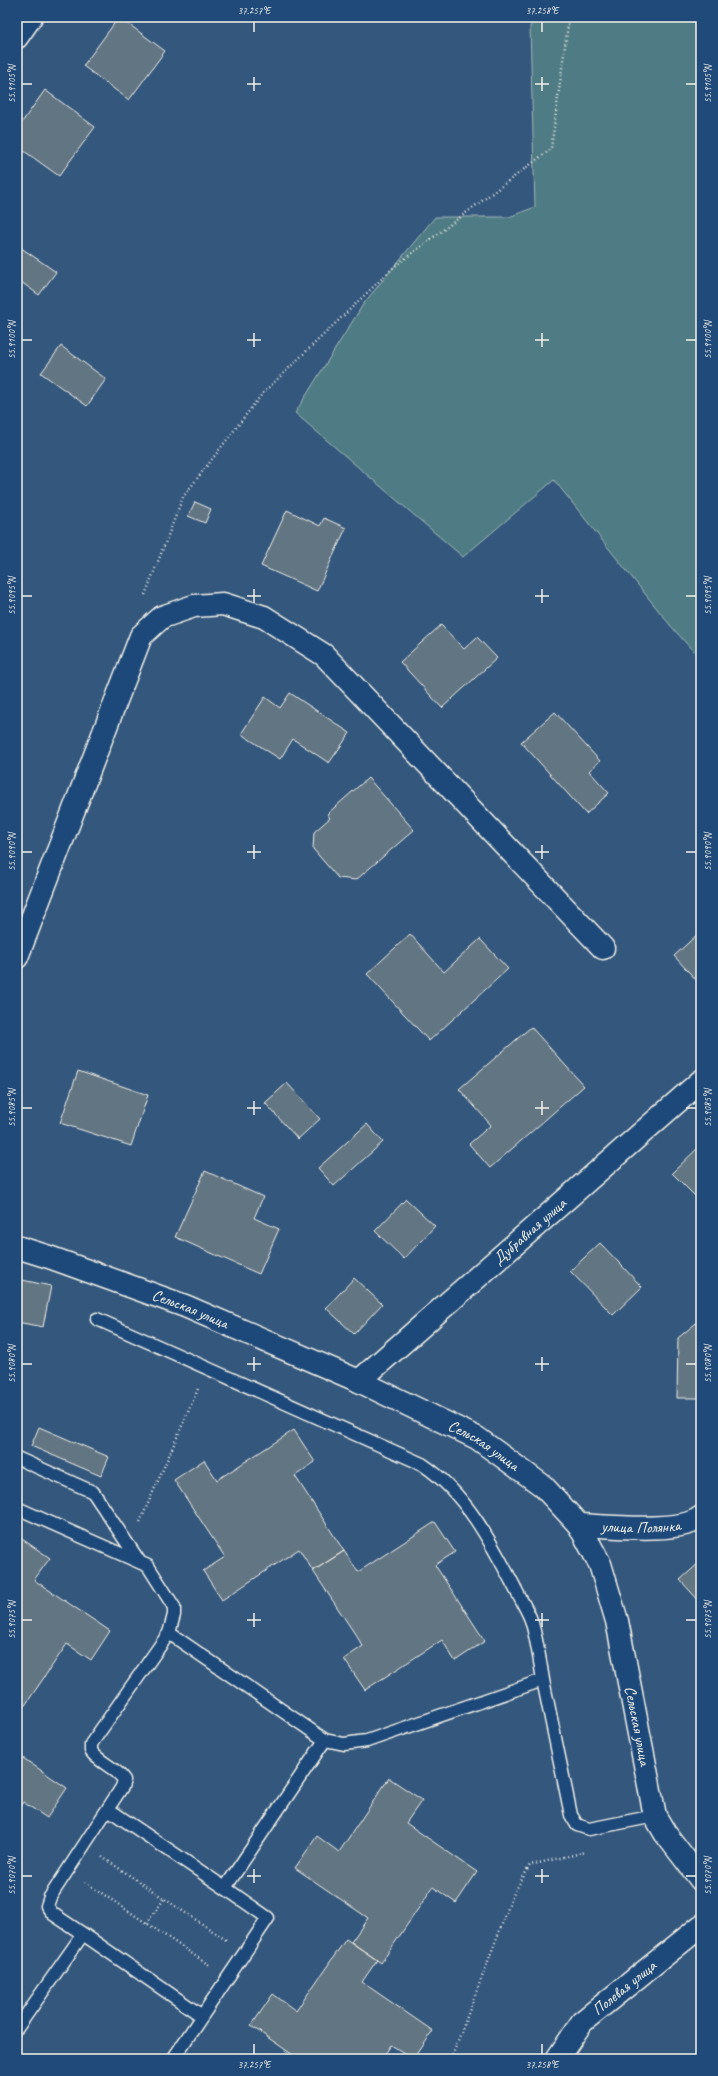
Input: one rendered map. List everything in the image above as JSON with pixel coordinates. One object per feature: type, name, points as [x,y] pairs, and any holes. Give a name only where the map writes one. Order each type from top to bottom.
[{"type":"street","points":[[17,37],[31,17]]},
{"type":"street","points":[[17,957],[141,636],[162,617],[194,606],[223,604],[264,617],[324,655],[603,948]]},
{"type":"street","name":"Дубравная улица","points":[[359,1382],[701,1081]]},
{"type":"street","name":"Сельская улица","points":[[17,1247],[185,1306],[359,1382],[478,1438],[543,1486],[579,1525],[600,1564],[617,1621],[655,1816],[665,1833],[701,1880]]},
{"type":"street","name":"улица Полянка","points":[[579,1525],[650,1528],[695,1522],[701,1517]]},
{"type":"street","name":"Полевая улица","points":[[557,2059],[582,2022],[701,1926]]},
{"type":"lane","points":[[97,1319],[422,1464],[439,1476],[467,1509],[500,1560],[532,1622],[571,1815],[577,1825],[588,1829],[655,1816]]},
{"type":"lane","points":[[17,1458],[93,1492],[130,1544],[140,1561]]},
{"type":"lane","points":[[17,1508],[140,1561],[148,1566],[154,1573],[171,1600],[174,1615],[169,1633],[91,1744],[91,1751],[94,1756],[120,1774],[124,1780],[122,1787],[67,1870],[50,1897],[47,1906],[53,1914],[202,2016]]},
{"type":"lane","points":[[169,1633],[325,1740],[344,1744],[367,1741],[543,1680]]},
{"type":"lane","points":[[225,1888],[325,1740]]},
{"type":"lane","points":[[108,1809],[268,1918],[173,2059]]},
{"type":"lane","points":[[17,2028],[82,1934]]},
{"type":"path","points":[[141,636],[140,607],[184,497],[262,394],[395,266],[550,149],[569,17]]},
{"type":"path","points":[[130,1544],[207,1368]]},
{"type":"path","points":[[452,2059],[513,1895],[530,1865],[592,1851],[588,1829]]},
{"type":"path","points":[[84,1845],[244,1953]]},
{"type":"path","points":[[67,1870],[228,1978]]},
{"type":"path","points":[[147,1923],[164,1899]]},
{"type":"green space","points":[[534,17],[701,17],[701,660],[670,625],[554,480],[463,557],[295,413],[364,303],[435,217],[509,217],[535,207],[530,27]]},
{"type":"building","points":[[119,17],[165,51],[129,100],[83,66]]},
{"type":"building","points":[[45,90],[95,127],[59,176],[17,146],[17,129]]},
{"type":"building","points":[[17,245],[56,272],[39,295],[17,279]]},
{"type":"building","points":[[61,346],[106,379],[87,406],[41,373]]},
{"type":"building","points":[[195,502],[211,509],[205,523],[188,516]]},
{"type":"building","points":[[287,510],[320,526],[324,518],[346,528],[317,591],[261,566]]},
{"type":"building","points":[[441,625],[464,649],[477,637],[497,658],[442,708],[400,662]]},
{"type":"building","points":[[290,693],[350,733],[329,763],[293,739],[280,759],[241,734],[265,697],[280,708]]},
{"type":"building","points":[[555,712],[600,761],[589,771],[609,793],[586,814],[521,742]]},
{"type":"building","points":[[368,778],[414,830],[356,880],[338,878],[313,849],[314,832],[330,818],[327,814]]},
{"type":"building","points":[[701,931],[701,985],[674,956]]},
{"type":"building","points":[[410,934],[444,972],[480,939],[508,969],[429,1041],[367,974]]},
{"type":"building","points":[[531,1027],[584,1086],[490,1168],[469,1144],[491,1125],[459,1089]]},
{"type":"building","points":[[78,1071],[148,1095],[131,1146],[60,1123]]},
{"type":"building","points":[[287,1083],[320,1119],[298,1139],[265,1103]]},
{"type":"building","points":[[367,1124],[383,1142],[334,1186],[318,1168]]},
{"type":"building","points":[[701,1145],[701,1202],[672,1173]]},
{"type":"building","points":[[205,1171],[263,1197],[254,1218],[279,1229],[259,1274],[175,1237]]},
{"type":"building","points":[[406,1199],[435,1226],[404,1259],[375,1231]]},
{"type":"building","points":[[600,1243],[642,1287],[613,1315],[570,1271]]},
{"type":"building","points":[[354,1278],[382,1304],[354,1334],[326,1308]]},
{"type":"building","points":[[17,1279],[51,1286],[43,1327],[17,1322]]},
{"type":"building","points":[[701,1319],[701,1398],[677,1398],[678,1338]]},
{"type":"building","points":[[39,1427],[109,1457],[101,1476],[31,1446]]},
{"type":"building","points":[[294,1430],[315,1462],[295,1476],[344,1551],[313,1571],[299,1549],[222,1600],[203,1571],[225,1557],[174,1480],[204,1460],[217,1480]]},
{"type":"building","points":[[435,1522],[455,1552],[435,1565],[485,1641],[455,1661],[442,1640],[365,1690],[344,1659],[363,1646],[313,1571],[344,1551],[358,1572]]},
{"type":"building","points":[[19,1537],[50,1558],[34,1580],[110,1631],[91,1660],[67,1644],[17,1717],[17,1539]]},
{"type":"building","points":[[701,1561],[701,1603],[680,1580]]},
{"type":"building","points":[[17,1754],[67,1788],[47,1818],[23,1802],[17,1811]]},
{"type":"building","points":[[389,1778],[422,1800],[406,1823],[477,1872],[456,1903],[433,1887],[381,1963],[351,1942],[368,1918],[295,1868],[317,1836],[339,1852]]},
{"type":"building","points":[[346,1939],[377,1960],[362,1982],[433,2031],[414,2059],[391,2045],[382,2059],[299,2059],[251,2026],[273,1994],[296,2011]]},
{"type":"building","points":[[17,1944],[22,1947],[17,1955]]}]
